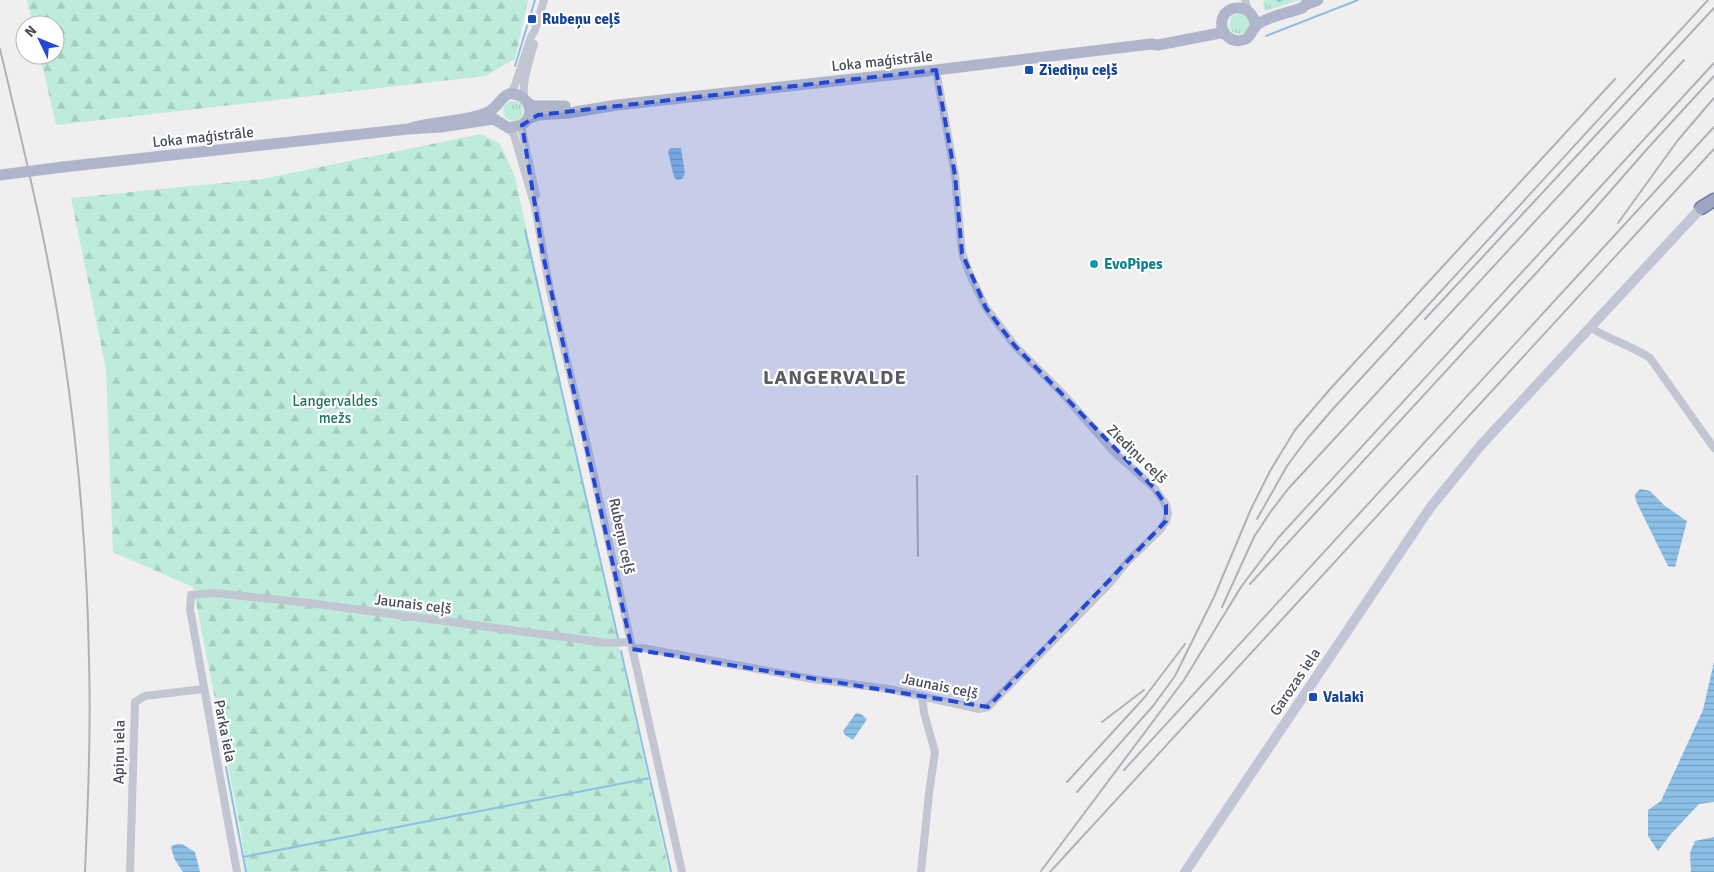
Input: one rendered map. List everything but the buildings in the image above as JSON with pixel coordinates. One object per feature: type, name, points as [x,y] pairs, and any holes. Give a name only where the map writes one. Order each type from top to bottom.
[{"type":"highway","points":[[1701,208],[1714,200]]},
{"type":"main road","name":"Loka maģistrāle","points":[[509,128],[538,115],[569,113],[617,105],[1151,44],[1158,45],[1220,34],[1225,34],[1232,39],[1240,41],[1249,36],[1254,28],[1266,21],[1318,0]]},
{"type":"main road","name":"Loka maģistrāle","points":[[1151,44],[1211,28],[1222,21],[1226,13],[1235,4],[1264,13],[1298,4],[1305,5]]},
{"type":"main road","points":[[1248,8],[1255,23],[1254,28]]},
{"type":"main road","points":[[1222,21],[1225,34]]},
{"type":"main road","name":"Loka maģistrāle","points":[[408,129],[419,125],[453,121],[486,113],[496,106],[503,97],[511,94],[519,95],[533,106],[617,105]]},
{"type":"main road","points":[[525,122],[530,111],[526,102]]},
{"type":"main road","points":[[496,106],[496,117],[509,128]]},
{"type":"main road","name":"Loka maģistrāle","points":[[0,175],[408,129],[441,127],[494,119],[499,121]]},
{"type":"main road","points":[[1701,208],[1714,194]]},
{"type":"main road","name":"Garozas iela","points":[[1185,872],[1430,508],[1481,445],[1701,208]]},
{"type":"street","points":[[511,94],[536,30],[544,0]]},
{"type":"street","points":[[526,102],[524,87],[536,38],[536,30]]},
{"type":"street","name":"Ziediņu ceļš","points":[[936,70],[955,175],[962,254],[986,308],[1015,346],[1063,394],[1113,451],[1158,494],[1166,505],[1168,513],[1166,521]]},
{"type":"street","name":"Rubeņu ceļš","points":[[525,122],[522,130],[536,197],[535,206]]},
{"type":"street","name":"Rubeņu ceļš","points":[[509,128],[514,135],[535,206],[546,272],[586,440],[682,872]]},
{"type":"street","points":[[1590,328],[1603,336],[1637,349],[1650,358],[1714,448]]},
{"type":"street","name":"Jaunais ceļš","points":[[191,595],[225,594],[620,643],[813,679],[889,689],[979,709],[988,707],[1108,584],[1126,562],[1160,530],[1166,521]]},
{"type":"street","name":"Parka iela","points":[[191,595],[190,609],[203,689],[237,872]]},
{"type":"street","name":"Apiņu iela","points":[[130,872],[135,702],[145,696],[203,689]]},
{"type":"street","points":[[921,872],[935,752],[924,713],[922,696]]},
{"type":"highlighted area","points":[[936,70],[955,175],[962,253],[986,308],[1015,346],[1155,489],[1166,505],[1166,521],[988,707],[632,649],[543,255],[522,125],[538,115]]},
{"type":"green space","points":[[27,0],[528,0],[515,59],[485,76],[56,125],[42,65],[65,65],[65,15],[31,15]]},
{"type":"green space","points":[[1265,0],[1300,0],[1265,11],[1263,3]]},
{"type":"green space","points":[[1235,14],[1243,14],[1249,20],[1249,28],[1243,34],[1235,34],[1229,28],[1229,20]]},
{"type":"green space","points":[[509,101],[517,101],[523,107],[523,115],[517,121],[509,121],[503,115],[503,107]]},
{"type":"green space","name":"Langervaldes mežs","points":[[481,134],[500,144],[515,177],[669,872],[247,872],[193,587],[113,552],[106,369],[71,198],[262,179]]},
{"type":"water","points":[[670,148],[681,148],[685,174],[682,179],[677,180],[674,177],[668,152]]},
{"type":"water","points":[[1640,489],[1650,491],[1665,506],[1687,521],[1675,567],[1668,566],[1636,501],[1635,494]]},
{"type":"water","points":[[1714,662],[1714,802],[1699,804],[1658,851],[1648,836],[1648,810],[1661,801],[1703,710]]},
{"type":"water","points":[[856,713],[861,714],[867,719],[853,740],[845,735],[843,731]]},
{"type":"water","points":[[1714,837],[1714,872],[1691,872],[1690,853],[1695,841]]},
{"type":"water","points":[[182,844],[195,852],[200,872],[183,872],[175,860],[171,848],[173,845]]},
{"type":"waterway","points":[[515,66],[535,0]]},
{"type":"waterway","points":[[1266,36],[1358,0]]},
{"type":"waterway","points":[[525,230],[618,638]]},
{"type":"waterway","points":[[621,651],[671,872]]},
{"type":"waterway","points":[[226,767],[246,872]]},
{"type":"waterway","points":[[243,857],[650,778]]},
{"type":"railway","points":[[1257,519],[1287,466],[1332,410],[1708,0]]},
{"type":"railway","points":[[1425,319],[1714,8]]},
{"type":"railway","points":[[0,49],[51,278],[64,355],[78,469],[86,583],[90,686],[85,872]]},
{"type":"railway","points":[[1222,607],[1254,537],[1288,489],[1684,60]]},
{"type":"railway","points":[[1041,871],[1184,680],[1241,587],[1278,538],[1714,63]]},
{"type":"railway","points":[[1250,584],[1584,221],[1714,76]]},
{"type":"railway","points":[[1077,792],[1153,706],[1175,676],[1214,597],[1251,509],[1270,471],[1295,430],[1331,388],[1615,79]]},
{"type":"railway","points":[[1618,223],[1678,140],[1714,98]]},
{"type":"railway","points":[[1124,770],[1714,127]]},
{"type":"railway","points":[[1050,872],[1714,149]]},
{"type":"railway","points":[[917,476],[918,556]]},
{"type":"railway","points":[[1067,782],[1144,698],[1185,644]]},
{"type":"railway","points":[[1102,722],[1144,690]]},
{"type":"place","name":"Rubeņu ceļš","points":[[532,19]]},
{"type":"place","name":"Ziediņu ceļš","points":[[1029,70]]},
{"type":"place","name":"EvoPipes","points":[[1094,264]]},
{"type":"place","name":"Valaki","points":[[1313,697]]},
{"type":"district","name":"LANGERVALDE","points":[[835,377]]}]
